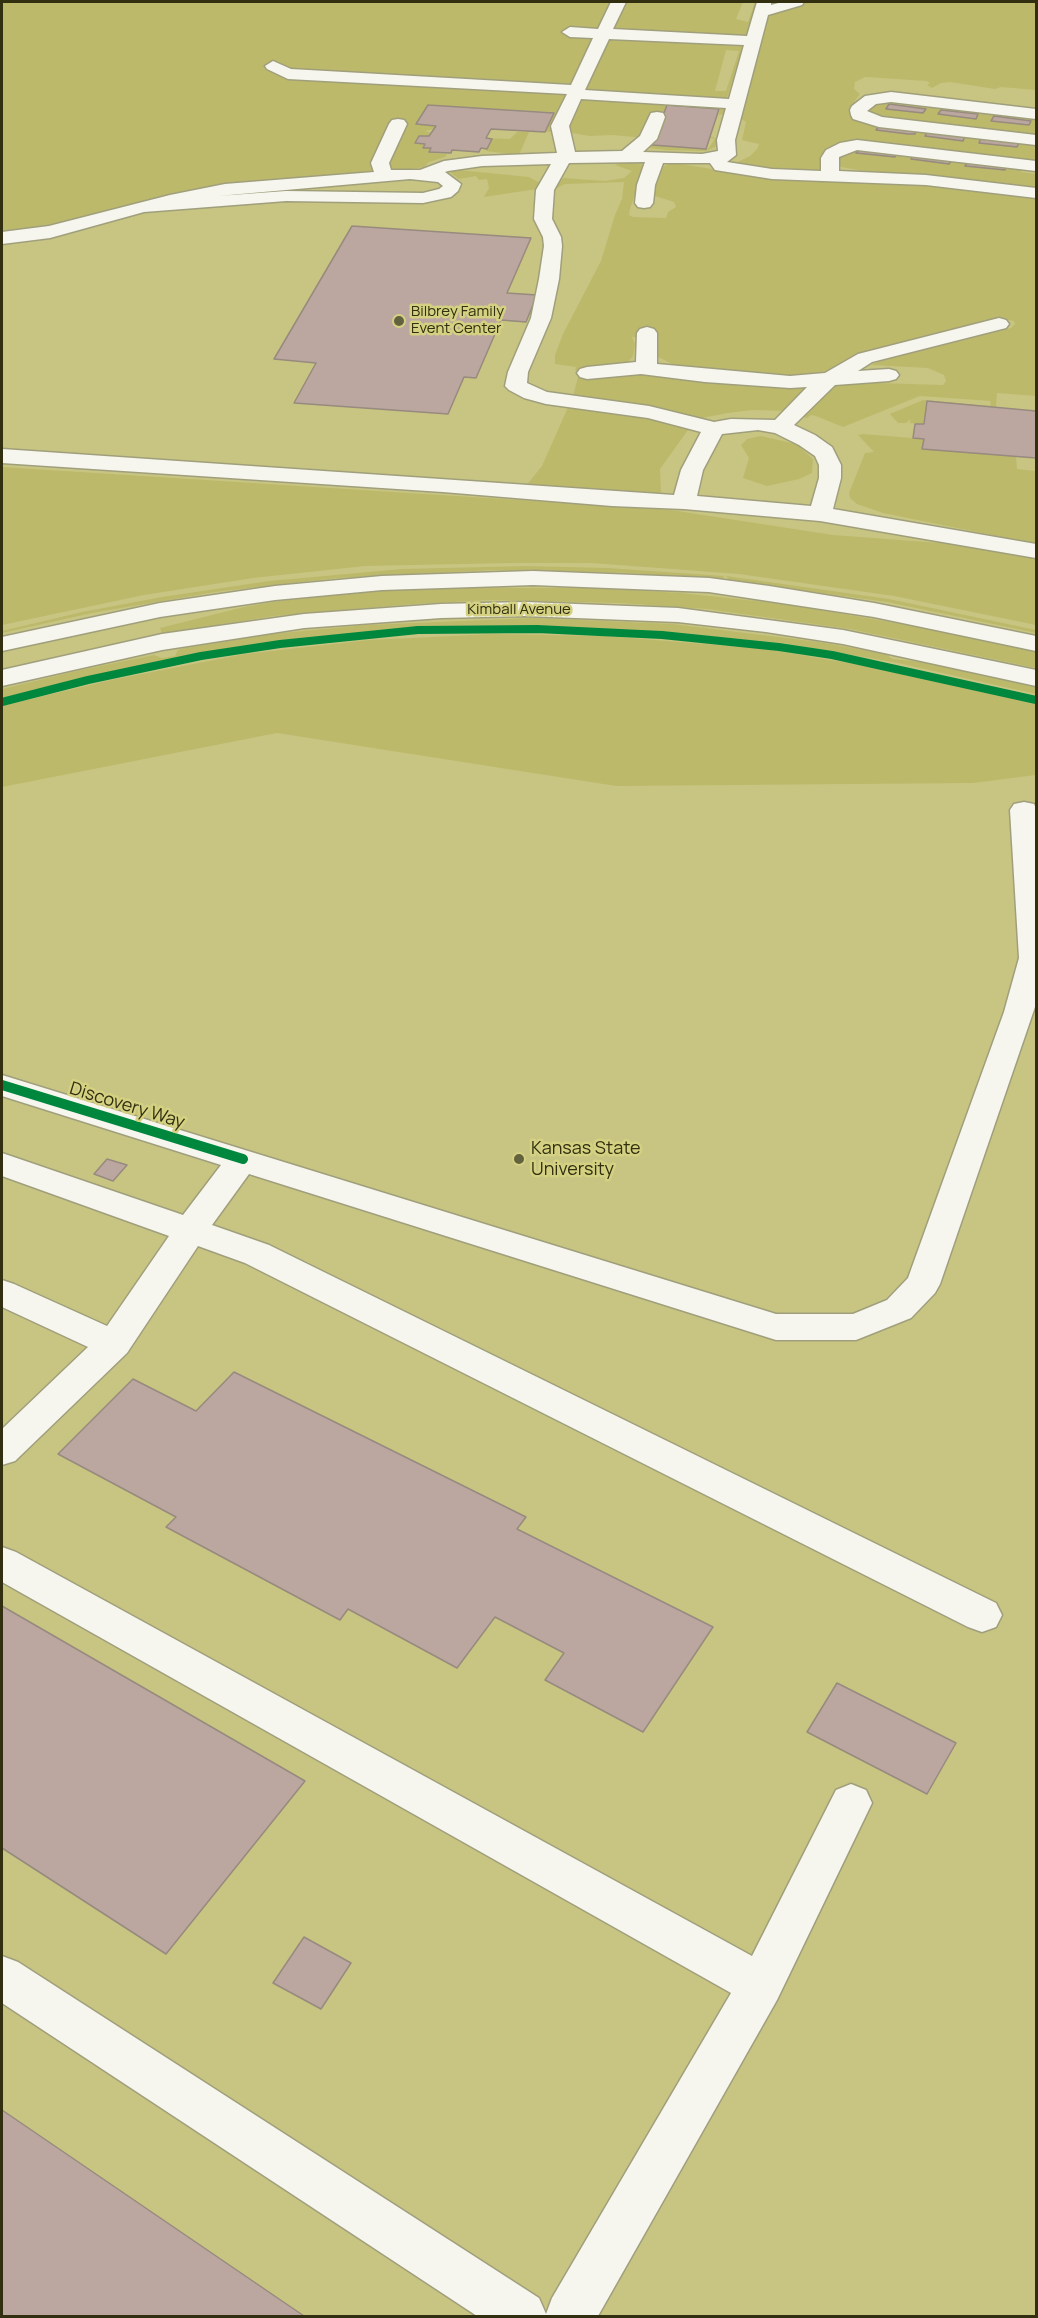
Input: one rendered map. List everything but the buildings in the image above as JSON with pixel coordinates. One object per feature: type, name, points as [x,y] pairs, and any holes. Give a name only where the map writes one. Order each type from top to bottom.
[{"type":"main road","points":[[618,2],[559,132],[565,145],[564,158],[545,190],[543,219],[552,237],[553,246],[549,279],[541,318],[518,372],[516,386],[531,394],[546,398],[649,412],[714,429],[730,425],[758,424],[780,427],[807,440],[824,452],[830,465],[830,478],[820,514]]},
{"type":"main road","points":[[425,174],[444,166],[468,162],[625,157],[716,158],[727,155],[726,141],[763,7],[797,2]]},
{"type":"main road","points":[[570,32],[754,42]]},
{"type":"main road","points":[[273,66],[288,74],[736,104]]},
{"type":"main road","points":[[1036,114],[891,97],[871,100],[858,110],[859,115],[879,122],[1036,140]]},
{"type":"main road","points":[[625,157],[648,139],[657,117]]},
{"type":"main road","points":[[387,176],[380,168],[380,163],[398,124]]},
{"type":"main road","points":[[830,176],[832,154],[846,147],[857,146],[1036,166]]},
{"type":"main road","points":[[644,203],[646,185],[656,157]]},
{"type":"main road","points":[[716,158],[720,166],[772,174],[926,180],[1036,193]]},
{"type":"main road","points":[[2,238],[50,232],[144,207],[225,189],[425,174],[443,177],[452,183],[452,188],[445,193],[423,198],[286,196],[144,207]]},
{"type":"main road","points":[[780,427],[829,380],[852,364],[879,353],[999,324]]},
{"type":"main road","points":[[646,369],[647,333]]},
{"type":"main road","points":[[587,373],[623,368],[646,369],[766,382],[889,375]]},
{"type":"main road","points":[[684,502],[692,470],[714,429]]},
{"type":"main road","points":[[2,456],[443,485],[612,499],[684,502],[820,514],[1036,551]]},
{"type":"main road","name":"Kimball Avenue","points":[[2,644],[159,610],[263,594],[392,583],[533,578],[709,585],[769,592],[874,610],[1036,644]]},
{"type":"main road","name":"Kimball Avenue","points":[[2,678],[162,642],[304,621],[410,613],[525,609],[678,615],[766,625],[843,637],[1036,678]]},
{"type":"main road","name":"Discovery Way","points":[[2,1085],[776,1327],[856,1327],[899,1309],[923,1284],[1019,1012],[1034,958],[1024,810]]},
{"type":"main road","points":[[2,1451],[114,1344],[191,1229],[243,1159]]},
{"type":"main road","points":[[2,1164],[257,1254],[982,1615]]},
{"type":"main road","points":[[2,1293],[114,1344]]},
{"type":"main road","points":[[2,1563],[760,1985]]},
{"type":"main road","points":[[570,2316],[760,1985],[851,1803]]},
{"type":"main road","points":[[2,1977],[521,2316]]},
{"type":"shaded area","name":"Kansas State University","points":[[2,2],[1036,2],[1036,2316],[2,2316]]},
{"type":"shaded area","points":[[2,2],[614,2],[555,132],[545,132],[553,112],[428,105],[416,124],[436,126],[434,129],[425,131],[432,133],[429,136],[419,136],[415,143],[425,144],[423,148],[431,148],[432,153],[447,154],[445,157],[429,162],[424,167],[376,174],[239,185],[67,224],[2,232]]},
{"type":"shaded area","points":[[623,2],[743,2],[736,19],[748,22],[755,2],[759,2],[748,37],[611,29]]},
{"type":"shaded area","points":[[809,2],[1036,2],[1036,90],[1001,87],[995,89],[950,82],[941,83],[932,88],[927,85],[930,83],[927,81],[865,77],[855,82],[854,89],[860,94],[849,114],[862,122],[871,124],[1036,143],[1034,149],[1036,149],[1036,164],[842,146],[828,149],[824,153],[822,168],[812,173],[788,172],[736,163],[750,156],[759,144],[742,140],[746,122],[738,117],[768,14]]},
{"type":"shaded area","points":[[610,36],[744,45],[726,101],[582,93],[607,38]],"holes":[[[726,50],[739,51],[726,91],[715,91]]]},
{"type":"shaded area","points":[[578,97],[726,107],[726,109],[724,114],[719,115],[720,108],[667,106],[653,145],[708,149],[715,139],[710,136],[715,138],[718,142],[715,147],[706,151],[666,150],[650,148],[646,138],[590,136],[566,132]]},
{"type":"shaded area","points":[[887,103],[1036,119],[1036,139],[888,121],[865,112],[877,104]]},
{"type":"shaded area","points":[[517,132],[529,132],[519,155],[486,151],[492,139],[486,138],[510,139]]},
{"type":"shaded area","points":[[860,148],[1036,168],[1024,168],[1021,172],[1036,174],[1036,188],[858,170],[841,167],[835,160],[842,151]]},
{"type":"shaded area","points":[[623,162],[645,165],[630,209],[629,215],[633,217],[666,218],[668,212],[676,207],[674,202],[652,195],[651,191],[661,167],[674,163],[718,170],[940,185],[1036,197],[1036,396],[997,393],[996,407],[927,402],[924,424],[909,423],[911,421],[909,420],[906,423],[898,423],[890,414],[923,400],[990,406],[991,401],[920,396],[843,427],[816,416],[811,415],[807,418],[799,416],[833,386],[846,382],[943,385],[946,381],[944,375],[928,368],[871,365],[1011,328],[1015,324],[1014,321],[1004,319],[872,350],[856,355],[831,370],[796,378],[685,370],[654,353],[655,344],[659,340],[632,337],[635,344],[633,356],[627,363],[575,371],[576,367],[555,364],[555,355],[563,334],[601,261],[622,199],[624,182],[565,184],[553,190],[559,180],[564,178],[605,181],[624,178],[632,171],[615,165]]},
{"type":"shaded area","points":[[449,169],[529,177],[540,183],[537,189],[484,197],[489,188],[487,179],[479,180],[476,176],[459,179],[448,171]]},
{"type":"shaded area","points":[[617,371],[801,386],[805,390],[786,411],[752,410],[728,413],[702,418],[693,423],[660,469],[661,492],[654,494],[525,487],[542,466],[573,396],[578,377]]},
{"type":"shaded area","points":[[858,435],[924,439],[922,448],[1016,456],[1017,469],[1036,471],[1036,544],[883,513],[857,504],[850,498],[849,493],[865,453],[874,452]]},
{"type":"shaded area","points":[[761,436],[796,444],[813,459],[812,473],[799,479],[767,486],[743,478],[749,458],[741,445],[747,439]]},
{"type":"shaded area","points":[[2,467],[671,510],[833,535],[954,544],[1036,559],[1036,625],[894,596],[739,574],[591,563],[511,563],[365,566],[253,578],[144,595],[2,625]]},
{"type":"shaded area","points":[[526,566],[608,568],[724,576],[722,580],[632,573],[493,570],[337,578],[215,592],[92,613],[2,633],[2,631],[82,612],[269,581],[402,569]]},
{"type":"shaded area","points":[[726,576],[889,599],[1036,630],[1036,633],[887,602],[725,580],[728,578]]},
{"type":"shaded area","points":[[590,588],[681,593],[785,604],[925,628],[1036,652],[1036,668],[850,629],[707,609],[620,603],[491,600],[414,604],[274,616],[162,634],[160,628],[244,607],[279,601],[389,590]]},
{"type":"shaded area","points":[[532,618],[673,624],[819,642],[886,654],[892,659],[922,662],[1036,687],[1036,694],[898,663],[783,643],[643,630],[529,627],[421,629],[300,639],[149,664],[2,698],[2,689],[81,670],[154,655],[162,658],[175,656],[178,650],[185,648],[271,634],[367,625]]},
{"type":"shaded area","points":[[493,634],[605,636],[766,649],[878,668],[1036,703],[1036,775],[973,783],[616,786],[277,733],[2,787],[2,706],[111,680],[245,654],[369,640]]},
{"type":"cycle path","points":[[2,702],[88,680],[201,656],[280,644],[418,630],[537,629],[662,635],[779,647],[832,655],[1036,700]]},
{"type":"cycle path","points":[[2,1085],[243,1159]]},
{"type":"place","name":"Bilbrey Family Event Center","points":[[399,321]]},
{"type":"place","name":"Kansas State University","points":[[519,1159]]}]
